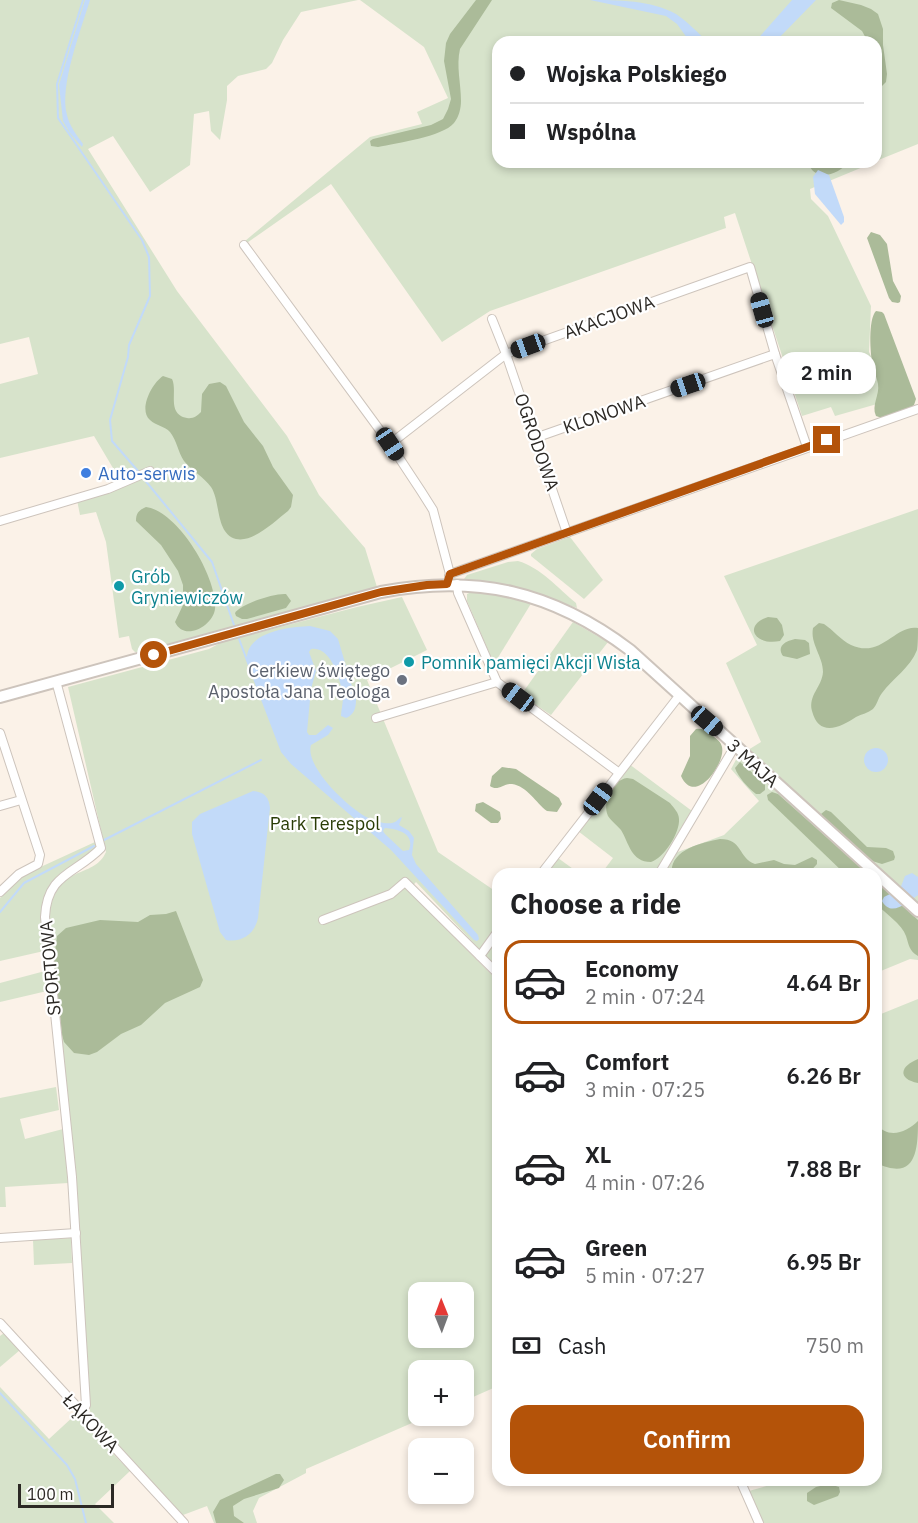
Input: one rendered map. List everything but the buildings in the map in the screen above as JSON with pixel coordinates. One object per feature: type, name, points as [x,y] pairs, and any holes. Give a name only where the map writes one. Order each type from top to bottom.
[{"type":"street","points":[[244,245],[390,444],[433,510],[451,581],[497,682],[618,772]]},
{"type":"street","name":"AKACJOWA","points":[[390,444],[506,354],[750,267],[775,354]]},
{"type":"street","name":"OGRODOWA","points":[[492,319],[567,533]]},
{"type":"street","points":[[775,354],[807,447]]},
{"type":"street","name":"KLONOWA","points":[[535,438],[775,354]]},
{"type":"street","points":[[451,581],[567,533],[918,408]]},
{"type":"street","points":[[0,521],[108,489],[150,471]]},
{"type":"street","name":"3 MAJA","points":[[0,697],[381,592],[451,581],[497,588],[547,602],[605,631],[630,650],[870,868]]},
{"type":"street","name":"SPORTOWA","points":[[56,681],[101,848],[57,880],[49,893],[45,909],[72,1177],[75,1233]]},
{"type":"street","points":[[376,718],[497,682]]},
{"type":"street","points":[[546,868],[678,696]]},
{"type":"street","points":[[0,733],[40,855],[38,864],[19,874],[0,892]]},
{"type":"street","points":[[663,868],[735,746]]},
{"type":"street","points":[[0,806],[21,800]]},
{"type":"street","name":"3 MAJA","points":[[882,879],[918,911]]},
{"type":"street","points":[[323,920],[391,894],[405,882],[492,968]]},
{"type":"street","points":[[480,956],[492,939]]},
{"type":"street","points":[[0,1238],[75,1233],[86,1405],[82,1413]]},
{"type":"street","name":"ŁĄKOWA","points":[[0,1323],[184,1523]]},
{"type":"street","points":[[743,1486],[759,1523]]},
{"type":"green space","points":[[0,0],[358,0],[301,12],[283,40],[272,63],[266,69],[238,76],[227,86],[220,140],[211,131],[209,111],[194,114],[190,165],[150,192],[113,136],[88,149],[177,291],[287,436],[319,495],[365,548],[377,587],[135,652],[129,636],[119,638],[106,542],[96,512],[80,515],[77,500],[123,485],[94,436],[0,458],[0,384],[38,374],[29,337],[0,344]]},
{"type":"green space","points":[[360,0],[918,0],[918,144],[882,159],[882,36],[492,36],[492,168],[861,168],[810,189],[811,199],[828,216],[871,306],[869,352],[891,400],[835,416],[831,407],[802,416],[735,213],[724,217],[726,228],[490,311],[442,342],[331,184],[244,245],[245,241],[370,137],[422,124],[417,112],[448,98],[424,47]]},
{"type":"green space","points":[[476,0],[492,0],[460,49],[461,104],[456,121],[448,128],[430,136],[378,147],[371,146],[370,141],[373,139],[431,125],[443,119],[451,99],[444,61],[446,43],[450,34]]},
{"type":"green space","points":[[839,0],[861,5],[878,14],[883,29],[887,74],[886,82],[882,86],[882,36],[865,36],[862,31],[831,8],[832,3]]},
{"type":"green space","points":[[842,168],[827,175],[815,173],[811,169]]},
{"type":"green space","points":[[871,232],[880,235],[887,244],[893,281],[901,296],[898,303],[892,302],[889,298],[867,238]]},
{"type":"green space","points":[[876,311],[884,314],[916,399],[910,408],[882,418],[876,416],[875,412],[878,382],[873,368],[871,345],[872,321]]},
{"type":"green space","points":[[163,376],[172,379],[175,407],[181,416],[187,418],[195,417],[201,412],[202,394],[209,384],[220,382],[226,386],[244,422],[263,446],[273,467],[293,495],[288,511],[256,535],[243,539],[229,536],[221,524],[211,487],[184,461],[170,432],[152,422],[147,416],[145,410],[148,397],[155,384]]},
{"type":"green space","points":[[146,507],[158,511],[171,520],[194,548],[203,564],[214,596],[215,609],[209,621],[198,629],[185,631],[175,622],[183,605],[183,585],[178,571],[161,545],[136,521],[138,512]]},
{"type":"green space","points":[[918,509],[918,904],[882,871],[882,868],[878,868],[748,750],[761,742],[726,663],[757,645],[724,576]]},
{"type":"green space","points":[[570,537],[603,580],[584,599],[531,556],[537,549]]},
{"type":"green space","points":[[518,561],[534,568],[549,579],[576,603],[577,608],[523,589],[464,579],[467,575]]},
{"type":"green space","points":[[476,590],[532,602],[494,664],[467,601],[467,594]]},
{"type":"green space","points":[[286,594],[291,601],[286,608],[247,619],[236,616],[235,613],[238,610],[251,603],[274,595]]},
{"type":"green space","name":"Park Terespol","points":[[402,597],[427,650],[367,680],[438,852],[492,889],[492,963],[416,882],[408,891],[492,975],[492,1389],[474,1397],[474,1360],[408,1360],[408,1425],[306,1469],[306,1473],[259,1498],[253,1511],[257,1523],[214,1523],[207,1506],[183,1515],[99,1427],[91,1414],[49,917],[53,899],[59,887],[75,874],[93,867],[106,852],[68,687],[209,649],[222,642]]},
{"type":"green space","points":[[768,617],[777,618],[782,625],[784,635],[780,641],[771,642],[758,638],[755,634],[756,625]]},
{"type":"green space","points":[[573,622],[608,642],[551,715],[521,695]]},
{"type":"green space","points":[[819,623],[824,624],[847,643],[862,648],[880,645],[902,631],[918,628],[917,650],[914,656],[882,693],[876,706],[844,724],[831,728],[820,725],[815,719],[811,705],[823,672],[813,634],[813,628]]},
{"type":"green space","points":[[795,639],[809,643],[810,654],[797,659],[783,656],[781,647]]},
{"type":"green space","points":[[696,729],[706,730],[717,739],[721,745],[722,754],[708,779],[694,787],[687,784],[681,776],[690,756],[690,736]]},
{"type":"green space","points":[[738,756],[863,868],[666,868],[675,853],[724,835],[759,801],[731,769]]},
{"type":"green space","points":[[740,762],[765,784],[765,790],[760,794],[753,792],[738,775],[735,768]]},
{"type":"green space","points":[[629,764],[692,811],[658,868],[606,868],[613,858],[578,831]]},
{"type":"green space","points":[[502,767],[516,769],[559,798],[562,804],[557,812],[547,811],[527,791],[517,785],[509,784],[496,788],[490,786],[492,776]]},
{"type":"green space","points":[[627,778],[633,779],[670,803],[679,817],[677,831],[670,844],[661,856],[651,862],[639,859],[635,855],[606,810],[607,798],[613,787]]},
{"type":"green space","points":[[772,792],[778,794],[861,868],[839,868],[768,800],[767,795]]},
{"type":"green space","points":[[483,802],[500,812],[501,819],[498,823],[491,823],[475,811],[476,804]]},
{"type":"green space","points":[[826,810],[831,812],[867,847],[886,848],[893,851],[894,860],[882,864],[872,861],[824,819],[821,814]]},
{"type":"green space","points":[[720,839],[733,842],[746,858],[755,864],[774,860],[795,865],[812,857],[817,860],[817,864],[813,868],[672,868],[681,853]]},
{"type":"green space","points":[[95,842],[96,849],[65,870],[49,886],[42,917],[44,951],[0,961],[0,898],[21,876]]},
{"type":"green space","points":[[558,858],[572,868],[550,868]]},
{"type":"green space","points":[[882,885],[918,918],[918,960],[910,959],[882,971]]},
{"type":"green space","points":[[882,887],[918,920],[918,956],[911,950],[901,927],[882,909]]},
{"type":"green space","points":[[176,911],[203,980],[200,987],[165,1003],[141,1025],[121,1034],[97,1052],[89,1055],[74,1053],[64,1042],[62,1035],[54,960],[57,936],[66,928],[100,920],[138,922],[150,915]]},
{"type":"green space","points":[[45,971],[47,991],[0,1002],[0,983]]},
{"type":"green space","points":[[918,999],[918,1523],[763,1523],[749,1491],[766,1486],[882,1486],[882,1014]]},
{"type":"green space","points":[[918,1059],[918,1083],[907,1079],[903,1072],[907,1065]]},
{"type":"green space","points":[[56,1087],[59,1110],[20,1119],[25,1139],[63,1129],[68,1183],[5,1187],[6,1207],[0,1207],[0,1098]]},
{"type":"green space","points":[[918,1121],[917,1144],[912,1161],[899,1169],[882,1165],[882,1130],[897,1133],[908,1129]]},
{"type":"green space","points":[[71,1238],[72,1263],[34,1265],[33,1240]]},
{"type":"green space","points":[[4,1333],[20,1350],[0,1367],[0,1336]]},
{"type":"green space","points":[[0,1387],[49,1439],[75,1415],[130,1471],[95,1504],[114,1523],[0,1523]]},
{"type":"green space","points":[[280,1474],[284,1480],[279,1488],[244,1499],[233,1506],[234,1516],[244,1523],[216,1523],[213,1512],[220,1500]]},
{"type":"green space","points":[[836,1486],[839,1487],[840,1492],[838,1496],[814,1505],[807,1501],[807,1493],[816,1487]]},
{"type":"water","points":[[85,0],[90,0],[68,74],[65,103],[68,119],[83,144],[82,147],[63,121],[59,85]]},
{"type":"water","points":[[590,0],[634,2],[666,9],[680,17],[702,36],[686,36],[677,24],[666,16]]},
{"type":"water","points":[[792,0],[816,0],[781,36],[760,36]]},
{"type":"water","points":[[818,170],[829,175],[844,217],[841,225],[815,194],[813,177]]},
{"type":"water","points":[[310,626],[330,631],[338,639],[356,700],[353,713],[346,718],[341,716],[343,697],[334,666],[324,653],[318,649],[311,649],[309,652],[316,671],[311,689],[307,732],[309,735],[316,735],[328,725],[333,728],[328,735],[311,745],[315,765],[322,777],[342,799],[363,815],[386,823],[395,822],[402,817],[399,825],[409,831],[414,838],[412,855],[416,864],[478,935],[477,941],[391,850],[291,764],[281,752],[247,663],[248,653],[252,644],[269,633]],"holes":[[[385,828],[408,836],[409,850],[403,851],[383,831]]]},
{"type":"water","points":[[876,748],[884,752],[888,760],[884,768],[876,772],[868,768],[864,760],[868,752]]},
{"type":"water","points":[[253,791],[265,796],[270,808],[258,918],[254,928],[247,936],[232,941],[226,940],[220,932],[192,834],[192,822],[200,814]]},
{"type":"water","points":[[912,873],[918,877],[918,895],[900,907],[886,906],[882,901],[884,897],[900,889],[905,876]]},
{"type":"waterway","points":[[83,0],[57,84],[58,118],[142,240],[149,257],[150,296],[129,345],[128,357],[110,420],[112,441],[138,471]]},
{"type":"waterway","points":[[144,479],[212,562],[234,625]]},
{"type":"waterway","points":[[239,639],[248,663]]},
{"type":"waterway","points":[[104,840],[261,760]]},
{"type":"waterway","points":[[0,912],[24,883],[94,846]]},
{"type":"waterway","points":[[0,1393],[67,1465],[75,1479],[86,1523]]},
{"type":"place","name":"Auto-serwis","points":[[86,473]]},
{"type":"place","name":"Grób Gryniewiczów","points":[[119,586]]},
{"type":"place","name":"Pomnik pamięci Akcji Wisła","points":[[409,662]]},
{"type":"place","name":"Cerkiew świętego Apostoła Jana Teologa","points":[[402,680]]},
{"type":"route","points":[[154,655],[381,592],[405,587],[447,584],[450,574],[827,440]]}]
